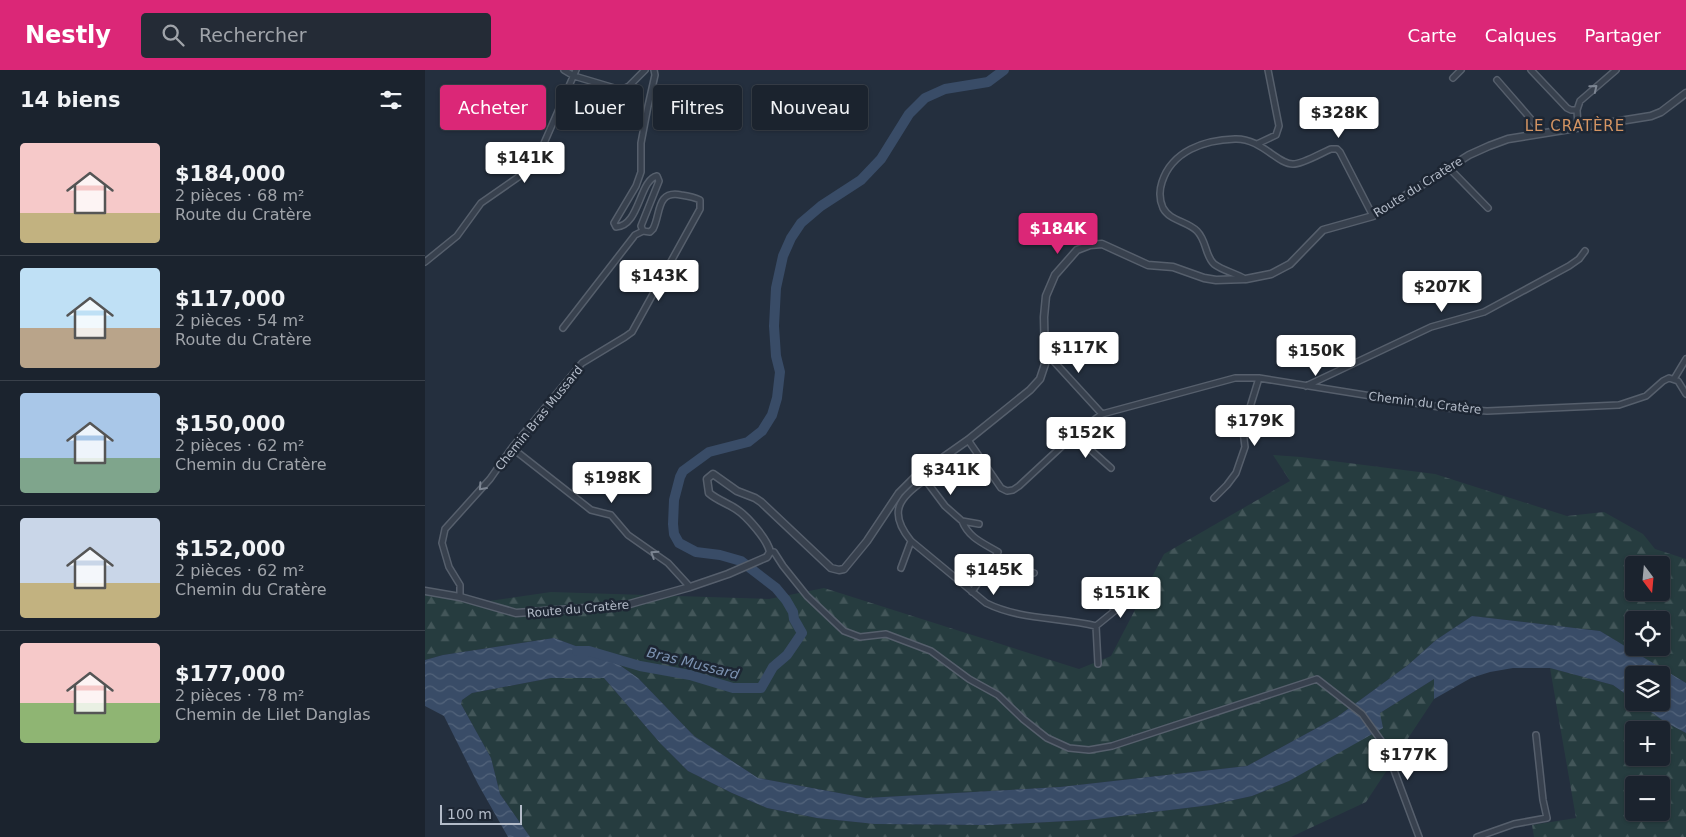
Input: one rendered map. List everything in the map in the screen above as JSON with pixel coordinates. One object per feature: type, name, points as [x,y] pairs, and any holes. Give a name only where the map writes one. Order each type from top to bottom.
[{"type":"street","points":[[564,70],[574,76],[621,90],[629,86],[645,70]]},
{"type":"street","points":[[425,262],[457,236],[481,203],[527,171],[533,164],[576,70]]},
{"type":"street","points":[[643,231],[641,226],[659,181],[657,176],[650,180],[635,212],[625,224],[618,227],[614,223],[636,186],[641,172],[641,143],[655,75],[654,70]]},
{"type":"street","points":[[1257,144],[1276,135],[1279,126],[1268,70]]},
{"type":"street","points":[[1453,78],[1461,70]]},
{"type":"street","points":[[1531,70],[1567,108],[1577,110]]},
{"type":"street","points":[[1578,127],[1577,110],[1580,101],[1616,70]]},
{"type":"street","points":[[1497,80],[1543,133]]},
{"type":"street","name":"Route du Cratère","points":[[425,591],[460,596],[508,612],[525,614],[619,607],[690,587],[728,574],[767,557],[770,552],[769,546],[741,513],[709,493],[707,479],[713,474],[733,488],[761,502],[826,564],[835,570],[839,570],[848,565],[867,541],[899,493],[921,473],[968,440],[1040,379],[1044,371],[1046,296],[1055,275],[1077,250],[1083,247],[1102,244],[1148,265],[1173,267],[1204,278],[1223,280],[1246,279],[1271,274],[1285,268],[1323,230],[1373,216],[1449,168],[1489,146],[1508,139],[1651,116],[1661,112],[1686,93]]},
{"type":"street","points":[[1246,279],[1214,264],[1209,257],[1204,240],[1196,230],[1169,216],[1164,209],[1160,200],[1160,190],[1166,171],[1184,152],[1210,143],[1246,139],[1287,164],[1294,164],[1331,149],[1337,149],[1341,152],[1373,216]]},
{"type":"street","points":[[1449,168],[1488,208]]},
{"type":"street","name":"Chemin Bras Mussard","points":[[460,596],[460,585],[449,567],[442,543],[445,529],[490,479],[512,448],[582,363],[632,332],[700,209],[701,202],[696,198],[674,194],[666,196],[661,203],[653,229],[650,232],[643,231],[635,235],[563,328]]},
{"type":"street","points":[[1306,386],[1431,327],[1484,312],[1569,266],[1579,259],[1585,251]]},
{"type":"street","points":[[1045,355],[1048,355],[1102,414]]},
{"type":"street","points":[[1686,359],[1674,378],[1686,394]]},
{"type":"street","name":"Chemin du Cratère","points":[[968,440],[1001,488],[1007,491],[1013,490],[1025,482],[1074,435],[1102,414],[1235,378],[1259,378],[1446,408],[1487,411],[1619,405],[1646,396],[1663,381],[1674,378]]},
{"type":"street","points":[[1214,498],[1237,473],[1245,446],[1243,430],[1259,378]]},
{"type":"street","points":[[1074,435],[1111,468]]},
{"type":"street","points":[[512,448],[591,510],[611,515],[628,535],[668,563],[690,587]]},
{"type":"street","points":[[921,473],[945,506],[962,521],[967,532],[998,552],[972,592]]},
{"type":"street","points":[[925,480],[910,490],[902,499],[897,514],[903,531],[911,541],[985,603],[1016,614],[1096,626],[1133,596]]},
{"type":"street","points":[[962,521],[979,524]]},
{"type":"street","points":[[901,568],[911,541]]},
{"type":"street","points":[[770,552],[775,552],[783,566],[807,596],[844,631],[860,637],[887,634],[931,652],[969,679],[998,695],[1023,719],[1047,738],[1069,748],[1089,750],[1113,746],[1317,679],[1361,714],[1385,746],[1419,837]]},
{"type":"street","points":[[993,560],[1034,573]]},
{"type":"street","points":[[1103,596],[1115,610]]},
{"type":"street","points":[[1096,626],[1098,664]]},
{"type":"street","points":[[1477,837],[1514,824],[1547,818],[1543,800],[1536,735]]},
{"type":"green space","points":[[1273,455],[1435,474],[1567,516],[1604,512],[1643,534],[1655,549],[1686,559],[1686,683],[1670,673],[1670,666],[1658,666],[1641,656],[1670,656],[1670,611],[1625,611],[1625,646],[1600,631],[1472,616],[1436,640],[1408,665],[1337,717],[1247,766],[1060,787],[866,798],[758,778],[694,736],[638,678],[611,659],[554,638],[443,655],[425,660],[425,592],[482,602],[551,592],[769,599],[824,588],[1079,669],[1111,656],[1164,554],[1290,481]]},
{"type":"green space","points":[[1550,668],[1613,685],[1625,694],[1625,711],[1649,711],[1664,721],[1625,721],[1625,766],[1670,766],[1670,725],[1686,733],[1686,837],[1534,837],[1532,825],[1576,818]]},
{"type":"green space","points":[[551,678],[604,678],[660,743],[688,771],[732,793],[767,808],[817,818],[875,824],[991,825],[1087,820],[1211,805],[1252,796],[1289,781],[1380,713],[1434,679],[1434,699],[1366,802],[1291,837],[530,837],[500,794],[491,758],[461,704],[462,700],[472,693]]},
{"type":"water","points":[[1472,616],[1600,631],[1625,646],[1625,656],[1641,656],[1658,666],[1625,666],[1625,694],[1613,685],[1550,668],[1513,668],[1471,678],[1434,699],[1434,679],[1380,713],[1383,728],[1289,781],[1252,796],[1211,805],[1087,820],[991,825],[875,824],[817,818],[767,808],[688,771],[660,743],[604,678],[551,678],[472,693],[462,700],[461,704],[491,758],[500,794],[530,837],[508,837],[478,784],[444,716],[425,706],[425,660],[443,655],[554,638],[611,659],[638,678],[694,736],[758,778],[866,798],[1060,787],[1247,766],[1337,717],[1408,665],[1436,640]]},
{"type":"water","points":[[1670,673],[1686,683],[1686,733],[1670,725],[1670,721],[1664,721],[1649,711],[1670,711]]},
{"type":"waterway","name":"Bras Mussard","points":[[577,651],[589,651],[640,666],[690,675],[733,688],[761,688],[773,667],[787,655],[802,633],[794,619],[793,612],[776,588],[741,561],[720,555],[696,552],[679,543],[674,534],[673,524],[674,500],[680,477],[683,471],[709,452],[748,442],[762,431],[772,415],[777,398],[780,372],[776,356],[774,326],[776,288],[783,256],[791,238],[801,223],[821,206],[861,180],[881,159],[909,114],[925,98],[945,89],[988,82],[1004,70]]},
{"type":"district","name":"LE CRATÈRE","points":[[1575,126]]}]
